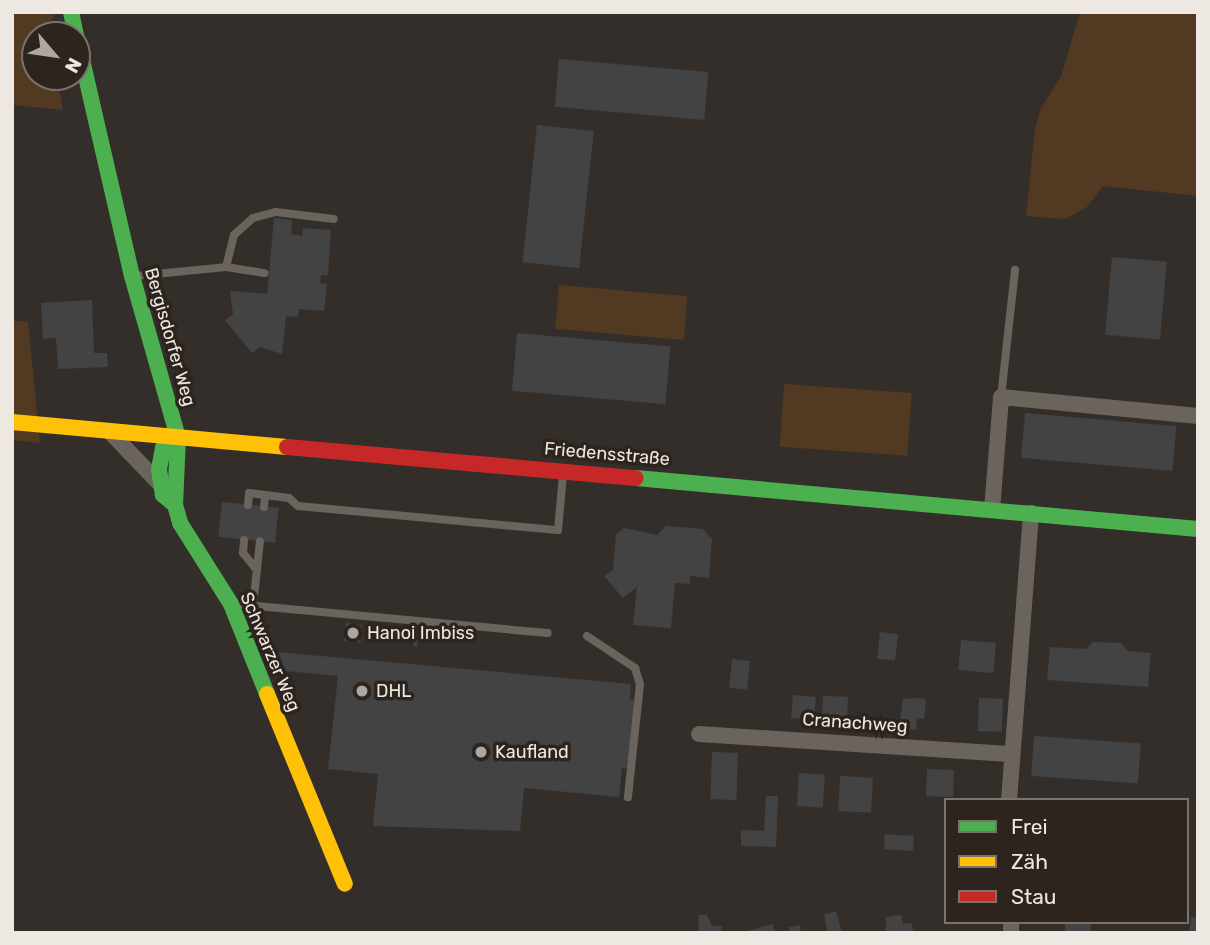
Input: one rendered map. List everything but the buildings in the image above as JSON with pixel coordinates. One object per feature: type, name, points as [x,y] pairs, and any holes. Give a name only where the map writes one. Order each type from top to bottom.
[{"type":"street","name":"Bergisdorfer Weg","points":[[89,91],[132,276],[178,437]]},
{"type":"street","points":[[992,510],[1001,397],[1198,416]]},
{"type":"street","name":"Friedensstraße","points":[[12,422],[564,469],[1198,529]]},
{"type":"street","points":[[109,431],[159,483]]},
{"type":"street","points":[[175,505],[163,495],[159,483],[163,448],[178,437]]},
{"type":"street","name":"Schwarzer Weg","points":[[178,437],[175,505],[187,535],[231,604],[345,884]]},
{"type":"street","points":[[1009,798],[1009,754],[1031,513]]},
{"type":"street","name":"Cranachweg","points":[[699,734],[1009,754]]},
{"type":"lane","points":[[226,267],[234,235],[253,218],[276,212],[334,219]]},
{"type":"lane","points":[[132,276],[226,267],[265,273]]},
{"type":"lane","points":[[1001,397],[1015,270]]},
{"type":"lane","points":[[248,505],[249,493],[289,498],[298,506],[558,530],[564,469]]},
{"type":"lane","points":[[264,507],[265,495]]},
{"type":"lane","points":[[244,540],[243,552],[257,570]]},
{"type":"lane","points":[[253,606],[260,541]]},
{"type":"lane","points":[[231,604],[548,633]]},
{"type":"lane","points":[[587,636],[635,668],[640,684],[628,797]]},
{"type":"shaded area","points":[[12,12],[57,12],[51,21],[21,21],[21,91],[60,91],[63,110],[12,105]]},
{"type":"shaded area","points":[[1080,12],[1198,12],[1198,196],[1103,186],[1087,207],[1065,219],[1026,216],[1035,129],[1041,108],[1061,77]]},
{"type":"shaded area","points":[[559,285],[688,296],[684,340],[555,329]]},
{"type":"shaded area","points":[[12,320],[28,322],[40,443],[12,440]]},
{"type":"shaded area","points":[[784,384],[912,393],[907,456],[780,447]]},
{"type":"traffic: fast","points":[[71,12],[73,21]]},
{"type":"traffic: fast","points":[[89,91],[132,276],[178,437],[175,505],[180,523],[231,604],[267,694]]},
{"type":"traffic: fast","points":[[175,505],[163,495],[159,469],[163,448],[178,437]]},
{"type":"traffic: fast","points":[[636,478],[1198,529]]},
{"type":"traffic: slow","points":[[12,422],[287,447]]},
{"type":"traffic: slow","points":[[267,694],[345,884]]},
{"type":"traffic: jam","points":[[287,447],[636,478]]},
{"type":"place","name":"Hanoi Imbiss","points":[[353,633]]},
{"type":"place","name":"DHL","points":[[362,691]]},
{"type":"place","name":"Kaufland","points":[[481,752]]}]
